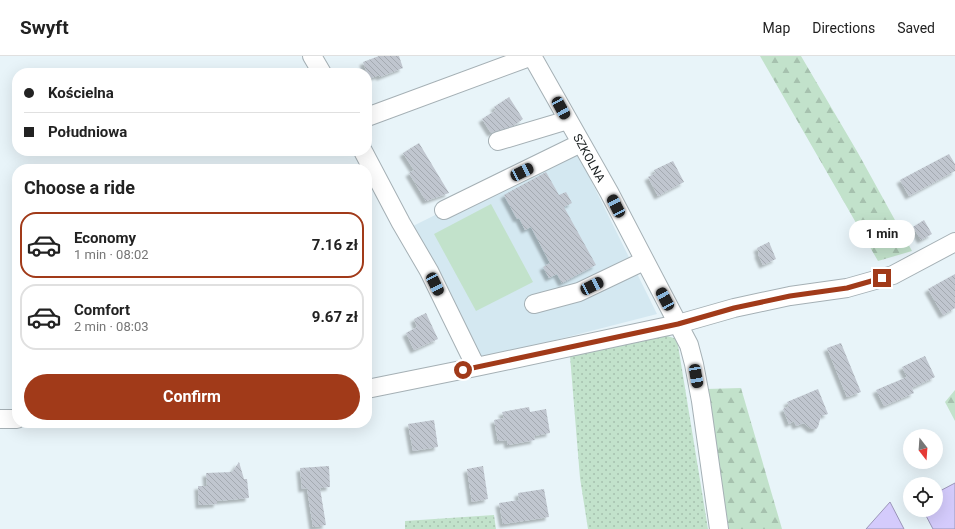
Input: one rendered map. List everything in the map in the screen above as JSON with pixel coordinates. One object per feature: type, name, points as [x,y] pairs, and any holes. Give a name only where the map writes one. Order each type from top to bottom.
[{"type":"street","points":[[312,56],[319,68]]},
{"type":"street","points":[[372,115],[532,56]]},
{"type":"street","name":"SZKOLNA","points":[[532,56],[608,192],[688,345],[694,364],[719,529]]},
{"type":"street","points":[[498,141],[568,120]]},
{"type":"street","points":[[444,210],[581,143]]},
{"type":"street","points":[[372,168],[401,223],[429,271],[476,367]]},
{"type":"street","points":[[372,387],[476,367],[678,324],[734,308],[790,296],[847,288],[893,275],[955,242]]},
{"type":"street","points":[[534,304],[579,292],[644,261]]},
{"type":"street","points":[[0,419],[12,419]]},
{"type":"shaded area","points":[[574,146],[657,314],[474,361],[405,230]]},
{"type":"shaded area","points":[[955,483],[955,529],[933,529],[927,517],[943,517],[943,489]]},
{"type":"shaded area","points":[[890,502],[904,529],[866,529]]},
{"type":"green space","points":[[760,56],[801,56],[858,153],[912,251],[878,261]]},
{"type":"green space","points":[[491,204],[533,282],[476,311],[434,234]]},
{"type":"green space","points":[[661,334],[677,339],[708,529],[588,529],[580,478],[570,356]]},
{"type":"green space","points":[[741,388],[782,529],[729,529],[706,389]]},
{"type":"green space","points":[[955,390],[955,421],[945,402]]},
{"type":"green space","points":[[494,515],[496,529],[405,529],[405,521]]},
{"type":"building","points":[[379,56],[399,56],[403,68],[380,77],[379,75],[372,78],[372,68],[365,68],[363,62]]},
{"type":"building","points":[[509,97],[523,119],[513,126],[491,133],[482,119],[496,110],[494,107]]},
{"type":"building","points":[[419,143],[449,193],[426,201],[409,173],[414,170],[403,153]]},
{"type":"building","points":[[949,154],[955,164],[955,171],[909,196],[900,180]]},
{"type":"building","points":[[673,161],[684,182],[658,196],[648,177],[656,173],[654,170]]},
{"type":"building","points":[[546,172],[559,195],[566,192],[572,203],[564,207],[596,265],[562,283],[557,274],[549,278],[543,267],[550,263],[531,227],[525,230],[519,218],[517,219],[504,195]]},
{"type":"building","points":[[924,220],[932,234],[921,240],[913,227]]},
{"type":"building","points":[[769,242],[776,259],[763,265],[757,248]]},
{"type":"building","points":[[955,274],[955,308],[943,315],[928,289]]},
{"type":"building","points":[[426,313],[438,339],[414,350],[406,333],[417,327],[414,319]]},
{"type":"building","points":[[841,343],[861,392],[847,397],[827,348]]},
{"type":"building","points":[[925,356],[935,377],[912,388],[914,393],[884,406],[876,390],[907,377],[902,367]]},
{"type":"building","points":[[818,389],[828,414],[821,416],[818,427],[816,429],[811,429],[804,423],[796,426],[794,421],[789,424],[783,409],[789,406],[787,402]]},
{"type":"building","points":[[529,407],[530,412],[546,409],[550,433],[534,436],[535,440],[508,445],[507,440],[498,441],[494,420],[504,418],[502,412]]},
{"type":"building","points":[[434,420],[438,447],[413,451],[408,424]]},
{"type":"building","points":[[239,462],[244,479],[247,479],[249,498],[217,501],[217,504],[199,505],[198,486],[207,486],[206,473],[232,472]]},
{"type":"building","points":[[329,466],[330,487],[320,488],[326,525],[313,527],[307,488],[302,489],[300,468]]},
{"type":"building","points":[[483,466],[488,499],[472,502],[467,469]]},
{"type":"building","points":[[544,489],[549,517],[503,524],[499,503],[519,500],[518,493]]},
{"type":"route","points":[[463,370],[678,324],[734,308],[790,296],[847,288],[882,278]]}]
